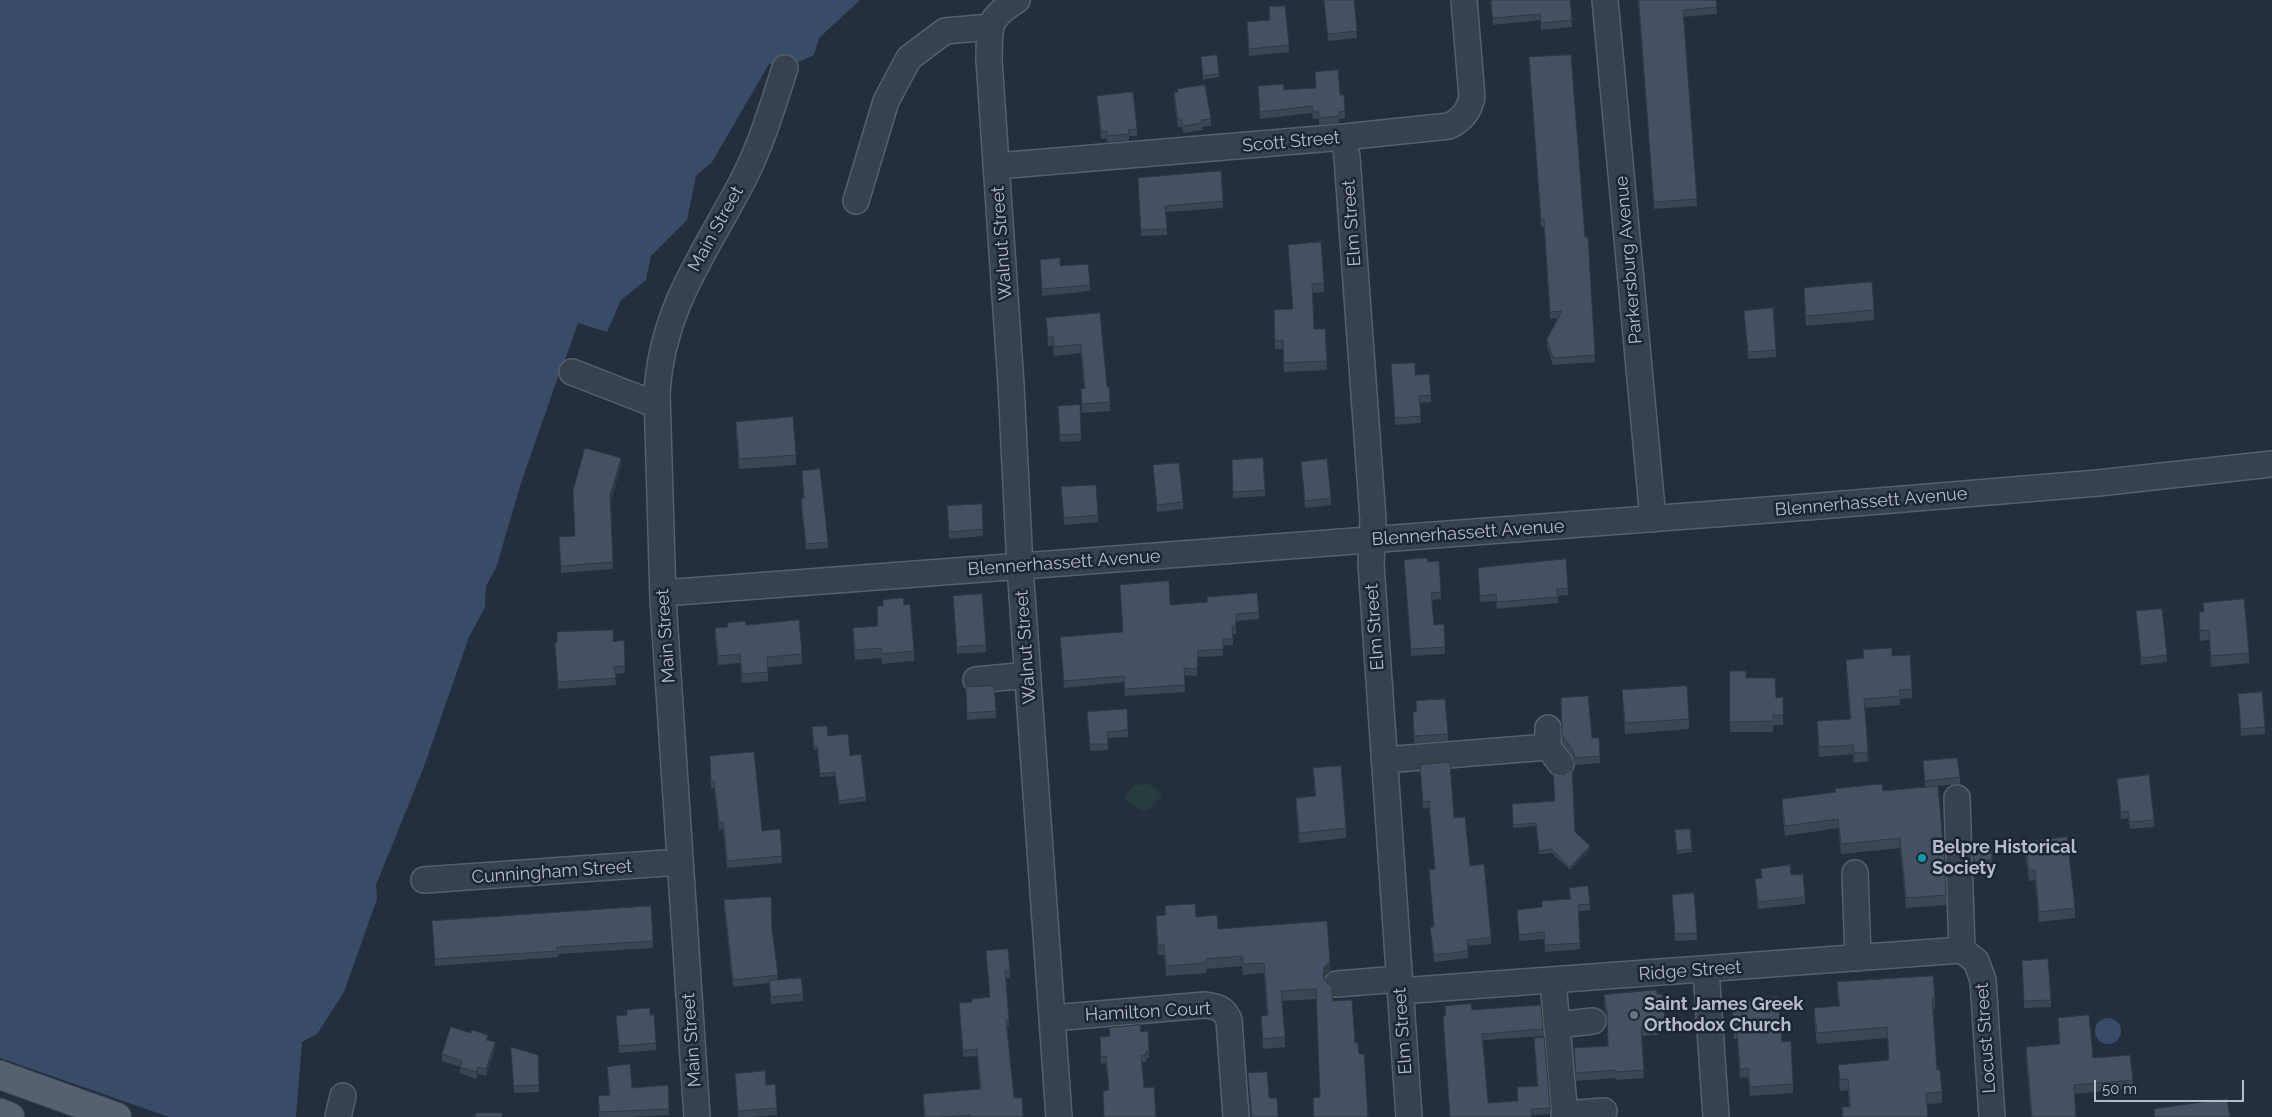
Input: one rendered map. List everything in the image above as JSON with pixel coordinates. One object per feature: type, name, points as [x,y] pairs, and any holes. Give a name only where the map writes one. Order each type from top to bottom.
[{"type":"main road","points":[[9,1078],[117,1117]]},
{"type":"street","points":[[856,201],[886,101],[909,58],[945,31],[990,27],[998,13],[1017,0]]},
{"type":"street","name":"Scott Street","points":[[997,166],[1344,137],[1449,126],[1464,116],[1470,108],[1472,97],[1464,0]]},
{"type":"street","name":"Parkersburg Avenue","points":[[1604,0],[1654,519]]},
{"type":"street","name":"Walnut Street","points":[[990,27],[989,60],[997,166],[1020,567],[1059,1117]]},
{"type":"street","name":"Main Street","points":[[697,1117],[662,593],[657,405],[658,371],[663,344],[672,315],[685,285],[746,175],[759,145],[784,68]]},
{"type":"street","name":"Elm Street","points":[[1344,137],[1348,157],[1372,510],[1371,564],[1409,1117]]},
{"type":"street","points":[[572,372],[657,405]]},
{"type":"street","name":"Blennerhassett Avenue","points":[[662,593],[2059,487],[2272,464]]},
{"type":"street","points":[[976,680],[1028,675]]},
{"type":"street","points":[[1384,760],[1552,746]]},
{"type":"street","name":"Locust Street","points":[[1957,798],[1969,956],[1983,980],[1992,1117]]},
{"type":"street","name":"Cunningham Street","points":[[424,880],[680,862]]},
{"type":"street","points":[[1855,873],[1858,958]]},
{"type":"street","name":"Ridge Street","points":[[1337,984],[1400,985],[1553,980],[1858,958],[1969,956]]},
{"type":"street","points":[[1706,970],[1716,1117]]},
{"type":"street","points":[[1553,980],[1565,1116],[1604,1111]]},
{"type":"street","name":"Hamilton Court","points":[[1052,1018],[1205,1006],[1218,1007],[1226,1012],[1229,1020],[1236,1117]]},
{"type":"street","points":[[1557,1025],[1593,1021]]},
{"type":"green space","points":[[1148,784],[1155,788],[1162,796],[1148,810],[1140,810],[1124,798],[1134,785]]},
{"type":"water","points":[[0,0],[860,0],[819,38],[814,55],[785,68],[769,64],[712,162],[696,176],[687,220],[651,256],[646,280],[621,300],[607,332],[578,323],[565,360],[575,365],[570,377],[559,374],[521,483],[496,568],[486,586],[485,607],[469,637],[423,769],[376,885],[377,899],[344,992],[317,1034],[302,1042],[296,1117],[0,1117]]},
{"type":"water","points":[[2108,1018],[2117,1022],[2121,1031],[2117,1040],[2108,1044],[2099,1040],[2095,1031],[2099,1022]]},
{"type":"pier","points":[[0,1058],[169,1117],[0,1117]]},
{"type":"building","points":[[1324,0],[1354,0],[1357,31],[1328,34]]},
{"type":"building","points":[[1491,0],[1570,0],[1572,20],[1541,23],[1540,14],[1493,18]]},
{"type":"building","points":[[1639,0],[1716,0],[1717,7],[1683,10],[1697,199],[1654,202]]},
{"type":"building","points":[[1285,6],[1289,45],[1249,49],[1247,22],[1270,20],[1269,7]]},
{"type":"building","points":[[1217,55],[1219,74],[1203,76],[1201,57]]},
{"type":"building","points":[[1571,55],[1585,237],[1588,237],[1595,355],[1553,358],[1547,339],[1562,311],[1550,312],[1544,220],[1541,220],[1529,57]]},
{"type":"building","points":[[1338,70],[1340,95],[1344,95],[1345,111],[1339,112],[1339,116],[1319,118],[1319,112],[1313,112],[1312,106],[1260,112],[1258,86],[1283,84],[1284,90],[1316,88],[1315,72]]},
{"type":"building","points":[[1205,85],[1211,119],[1201,120],[1202,123],[1183,126],[1182,120],[1178,120],[1174,93],[1178,92],[1177,89]]},
{"type":"building","points":[[1133,92],[1137,129],[1128,130],[1129,134],[1107,136],[1107,131],[1101,132],[1097,96]]},
{"type":"building","points":[[1221,171],[1223,201],[1165,206],[1167,229],[1141,230],[1138,178]]},
{"type":"building","points":[[1321,242],[1324,283],[1312,284],[1314,329],[1325,329],[1327,361],[1284,363],[1283,340],[1275,341],[1274,310],[1293,309],[1288,245]]},
{"type":"building","points":[[1060,258],[1060,266],[1088,264],[1090,285],[1042,289],[1040,260]]},
{"type":"building","points":[[1872,282],[1874,310],[1806,316],[1804,288]]},
{"type":"building","points":[[1773,308],[1776,350],[1748,352],[1744,311]]},
{"type":"building","points":[[1100,313],[1110,402],[1082,404],[1081,389],[1085,388],[1081,344],[1054,347],[1053,337],[1048,337],[1046,318]]},
{"type":"building","points":[[1415,363],[1415,375],[1429,374],[1431,395],[1419,396],[1421,416],[1395,418],[1391,364]]},
{"type":"building","points":[[1080,405],[1081,434],[1060,435],[1058,406]]},
{"type":"building","points":[[793,417],[796,455],[739,459],[736,422]]},
{"type":"building","points":[[585,448],[621,458],[610,496],[613,562],[561,566],[559,537],[575,536],[573,491]]},
{"type":"building","points":[[1263,458],[1265,490],[1233,492],[1232,460]]},
{"type":"building","points":[[1327,459],[1331,498],[1305,501],[1301,462]]},
{"type":"building","points":[[1179,463],[1183,502],[1157,505],[1153,465]]},
{"type":"building","points":[[820,469],[828,542],[806,544],[801,499],[804,498],[802,471]]},
{"type":"building","points":[[1096,485],[1098,515],[1064,518],[1061,487]]},
{"type":"building","points":[[982,504],[983,529],[949,532],[947,506]]},
{"type":"building","points":[[1427,558],[1428,562],[1439,561],[1441,592],[1431,593],[1434,625],[1444,624],[1445,647],[1411,649],[1404,560]]},
{"type":"building","points":[[1566,559],[1568,588],[1557,589],[1558,597],[1497,602],[1496,594],[1480,596],[1478,568]]},
{"type":"building","points":[[1169,581],[1170,605],[1207,602],[1207,597],[1257,593],[1259,612],[1236,614],[1236,627],[1232,627],[1233,639],[1223,639],[1223,649],[1198,651],[1197,669],[1184,668],[1185,685],[1125,689],[1124,676],[1064,681],[1060,637],[1123,632],[1120,585]]},
{"type":"building","points":[[982,594],[986,645],[957,647],[953,596]]},
{"type":"building","points":[[903,598],[904,605],[910,604],[914,651],[882,654],[881,648],[855,650],[853,628],[878,626],[877,606],[883,606],[883,600]]},
{"type":"building","points":[[2244,599],[2249,653],[2211,656],[2209,630],[2200,631],[2199,612],[2204,612],[2203,603]]},
{"type":"building","points":[[2162,609],[2167,655],[2141,658],[2136,611]]},
{"type":"building","points":[[799,620],[802,654],[767,657],[768,672],[742,674],[740,654],[718,656],[715,628],[728,627],[727,623],[745,621],[746,625]]},
{"type":"building","points":[[613,630],[613,642],[624,640],[625,666],[614,667],[616,678],[558,682],[555,643],[557,642],[557,632]]},
{"type":"building","points":[[1892,648],[1892,656],[1910,655],[1912,689],[1899,690],[1900,696],[1864,699],[1868,752],[1854,753],[1853,745],[1819,747],[1817,721],[1851,719],[1846,660],[1864,658],[1863,650]]},
{"type":"building","points":[[1730,671],[1746,671],[1746,678],[1775,678],[1776,698],[1783,697],[1783,715],[1773,715],[1773,721],[1730,722]]},
{"type":"building","points":[[994,686],[996,711],[967,713],[966,687]]},
{"type":"building","points":[[1687,686],[1689,719],[1625,723],[1622,690]]},
{"type":"building","points":[[2262,692],[2265,727],[2241,729],[2238,694]]},
{"type":"building","points":[[1588,696],[1592,738],[1599,738],[1600,756],[1575,758],[1572,748],[1562,735],[1561,698]]},
{"type":"building","points":[[1445,699],[1448,734],[1414,736],[1413,712],[1417,712],[1416,701]]},
{"type":"building","points":[[1127,709],[1128,730],[1107,732],[1108,744],[1090,744],[1087,712]]},
{"type":"building","points":[[827,726],[828,736],[848,734],[850,756],[861,754],[866,797],[839,801],[835,772],[820,774],[817,746],[814,746],[812,727]]},
{"type":"building","points":[[754,752],[762,831],[780,829],[782,856],[727,861],[723,822],[719,823],[714,781],[711,781],[710,756]]},
{"type":"building","points":[[1957,758],[1960,777],[1925,781],[1923,761]]},
{"type":"building","points":[[1450,762],[1454,818],[1465,817],[1470,866],[1484,864],[1491,937],[1467,940],[1468,951],[1434,955],[1430,927],[1434,927],[1429,870],[1435,869],[1429,801],[1423,802],[1420,765]]},
{"type":"building","points":[[1341,766],[1346,828],[1299,833],[1296,798],[1316,796],[1313,768]]},
{"type":"building","points":[[1572,769],[1575,832],[1590,846],[1570,867],[1552,849],[1539,851],[1536,823],[1513,825],[1512,804],[1555,801],[1553,772],[1563,775]]},
{"type":"building","points":[[2149,775],[2154,820],[2130,822],[2128,811],[2121,812],[2117,779]]},
{"type":"building","points":[[1882,784],[1883,791],[1938,786],[1944,843],[1946,895],[1906,898],[1900,838],[1841,844],[1838,819],[1785,826],[1782,799],[1836,792],[1835,789]]},
{"type":"building","points":[[1690,829],[1692,849],[1677,851],[1675,830]]},
{"type":"building","points":[[2067,837],[2075,908],[2039,912],[2035,870],[2029,870],[2025,842]]},
{"type":"building","points":[[1991,846],[1992,860],[1974,862],[1973,847]]},
{"type":"building","points":[[1790,865],[1791,875],[1803,874],[1805,897],[1758,902],[1755,879],[1762,878],[1761,869]]},
{"type":"building","points":[[1588,886],[1590,904],[1578,905],[1580,943],[1545,945],[1544,932],[1519,935],[1517,910],[1542,907],[1542,901],[1571,899],[1569,888]]},
{"type":"building","points":[[1694,893],[1697,933],[1675,934],[1672,895]]},
{"type":"building","points":[[771,897],[772,930],[778,975],[733,980],[724,900]]},
{"type":"building","points":[[1195,904],[1196,917],[1217,915],[1218,929],[1327,921],[1330,962],[1324,967],[1323,976],[1332,987],[1333,1001],[1352,1000],[1355,1043],[1358,1043],[1359,1054],[1364,1054],[1368,1117],[1314,1117],[1313,1098],[1320,1097],[1316,989],[1281,991],[1285,1037],[1263,1039],[1261,1016],[1268,1015],[1264,963],[1243,964],[1242,956],[1206,959],[1206,963],[1166,966],[1164,945],[1158,945],[1156,916],[1166,915],[1165,906]]},
{"type":"building","points":[[651,906],[653,941],[557,947],[558,951],[435,959],[432,921]]},
{"type":"building","points":[[1008,949],[1010,971],[1005,971],[1009,1020],[1006,1020],[1014,1098],[1022,1098],[1023,1117],[970,1117],[970,1115],[925,1117],[923,1094],[981,1089],[977,1049],[963,1051],[959,1003],[990,997],[986,951]]},
{"type":"building","points":[[2048,959],[2051,1000],[2024,1001],[2022,961]]},
{"type":"building","points":[[1933,976],[1935,998],[1932,998],[1937,1070],[1940,1070],[1942,1092],[1926,1093],[1928,1117],[1843,1117],[1842,1107],[1850,1107],[1848,1079],[1840,1080],[1838,1065],[1889,1060],[1887,1027],[1817,1033],[1814,1008],[1840,1006],[1837,982]]},
{"type":"building","points":[[801,978],[803,994],[771,997],[769,981]]},
{"type":"building","points":[[1657,990],[1657,994],[1662,994],[1665,1019],[1657,1020],[1658,1027],[1641,1028],[1644,1070],[1576,1073],[1574,1048],[1608,1046],[1607,1012],[1604,995]]},
{"type":"building","points":[[1778,997],[1782,1042],[1791,1041],[1793,1084],[1750,1087],[1748,1068],[1740,1069],[1737,1030],[1734,1030],[1732,1001]]},
{"type":"building","points":[[1471,1004],[1472,1010],[1541,1005],[1543,1029],[1482,1034],[1488,1103],[1518,1101],[1517,1087],[1538,1086],[1534,1038],[1544,1037],[1550,1108],[1531,1109],[1532,1117],[1450,1117],[1443,1016],[1446,1015],[1445,1006]]},
{"type":"building","points":[[650,1008],[650,1015],[654,1015],[656,1043],[619,1046],[616,1016],[627,1015],[627,1010]]},
{"type":"building","points":[[2089,1015],[2093,1058],[2130,1055],[2133,1080],[2074,1085],[2076,1117],[2032,1117],[2026,1047],[2060,1044],[2058,1018]]},
{"type":"building","points":[[1140,1025],[1141,1032],[1148,1031],[1149,1051],[1146,1051],[1146,1055],[1141,1055],[1144,1088],[1154,1087],[1156,1117],[1104,1117],[1103,1091],[1109,1090],[1106,1056],[1101,1057],[1100,1037],[1110,1036],[1109,1028]]},
{"type":"building","points":[[451,1027],[471,1033],[472,1030],[488,1035],[486,1040],[495,1042],[486,1069],[478,1067],[476,1072],[460,1067],[462,1061],[442,1054]]},
{"type":"building","points":[[511,1047],[538,1055],[539,1085],[514,1086]]},
{"type":"building","points":[[630,1064],[632,1088],[668,1085],[669,1109],[600,1112],[598,1096],[610,1095],[607,1067]]},
{"type":"building","points":[[765,1071],[766,1085],[775,1084],[777,1108],[738,1111],[735,1074]]},
{"type":"building","points":[[1267,1072],[1269,1098],[1277,1098],[1278,1117],[1252,1117],[1248,1073]]},
{"type":"building","points":[[2227,1099],[2230,1117],[2155,1117],[2154,1109]]},
{"type":"building","points":[[476,1113],[502,1113],[502,1117],[476,1117]]},
{"type":"place","name":"Belpre Historical Society","points":[[1922,858]]},
{"type":"place","name":"Saint James Greek Orthodox Church","points":[[1634,1015]]}]
